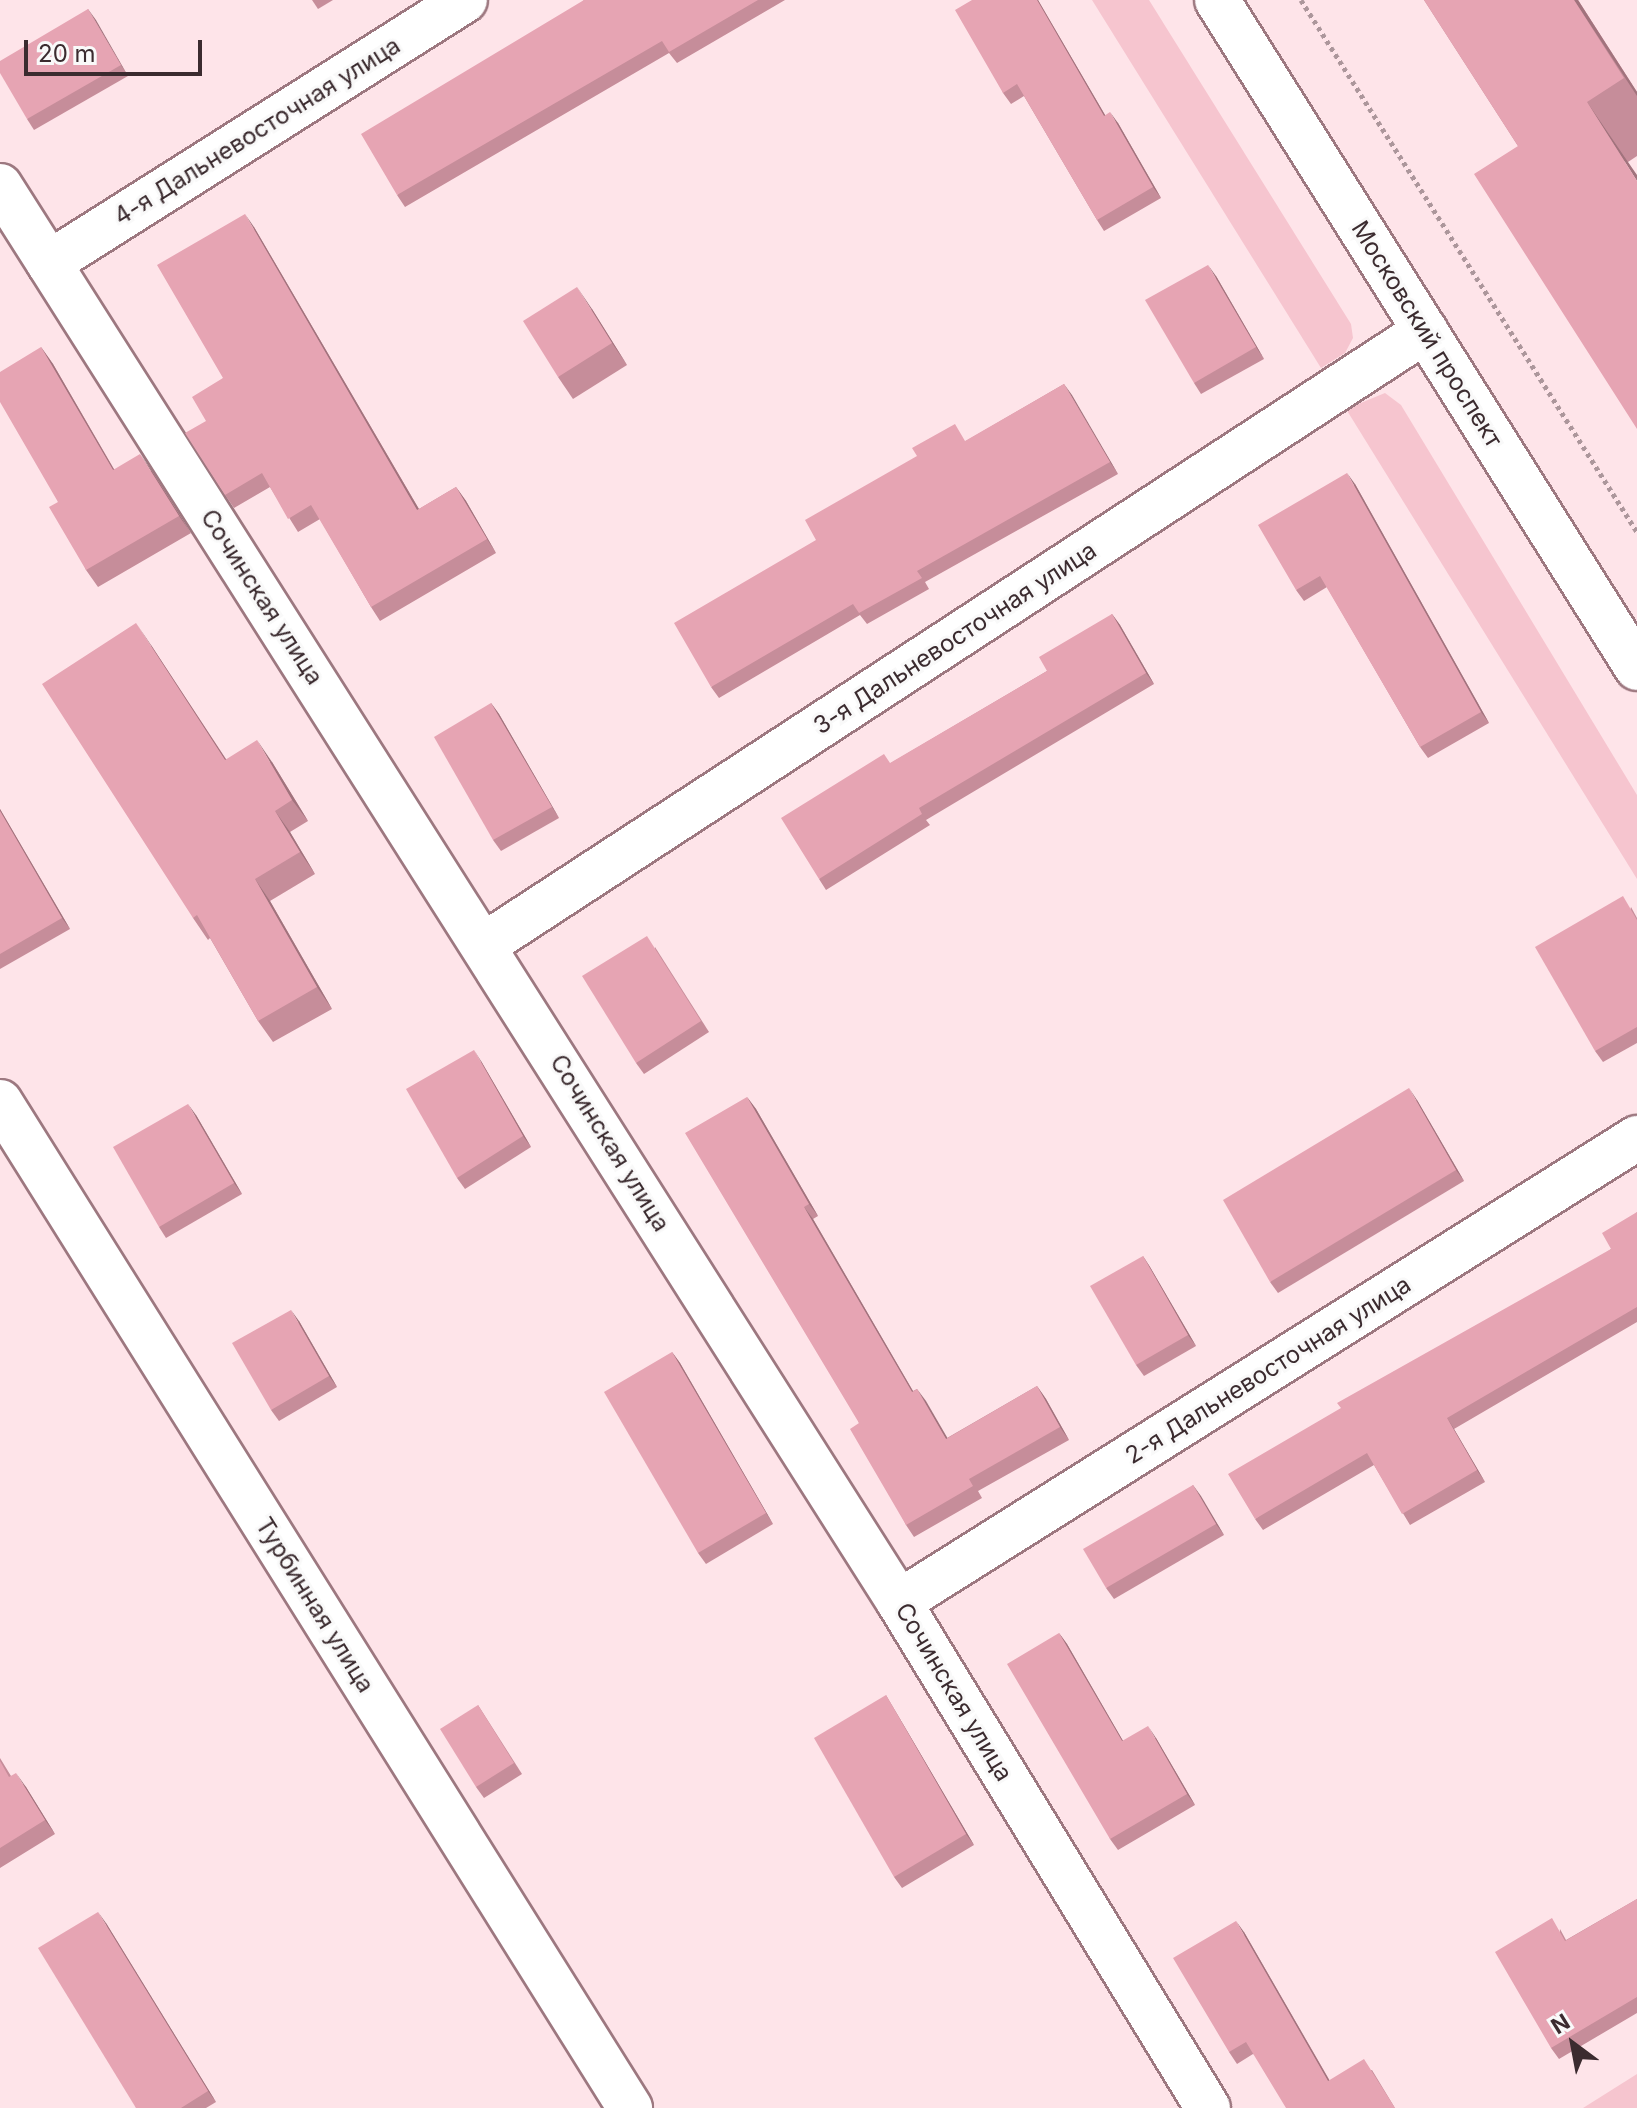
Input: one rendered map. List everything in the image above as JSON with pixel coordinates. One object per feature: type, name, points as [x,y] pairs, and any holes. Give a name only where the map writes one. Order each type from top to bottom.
[{"type":"street","name":"4-я Дальневосточная улица","points":[[49,263],[465,0]]},
{"type":"street","name":"Московский проспект","points":[[1217,0],[1637,668]]},
{"type":"street","name":"Сочинская улица","points":[[0,186],[899,1602],[1208,2108]]},
{"type":"street","name":"3-я Дальневосточная улица","points":[[484,945],[1425,331]]},
{"type":"street","name":"Турбинная улица","points":[[0,1102],[630,2108]]},
{"type":"street","name":"2-я Дальневосточная улица","points":[[899,1602],[1637,1138]]},
{"type":"path","points":[[1301,0],[1637,532]]},
{"type":"shaded area","points":[[1092,0],[1149,0],[1351,324],[1353,338],[1345,353],[1321,368]]},
{"type":"shaded area","points":[[1385,393],[1401,405],[1637,795],[1637,879],[1346,409]]},
{"type":"shaded area","points":[[1637,2074],[1637,2108],[1583,2108]]},
{"type":"building","points":[[584,0],[758,0],[669,52],[662,41],[397,195],[361,134]]},
{"type":"building","points":[[972,0],[1037,0],[1104,116],[1110,112],[1153,187],[1097,220],[1017,84],[1003,93],[955,10]]},
{"type":"building","points":[[1424,0],[1574,0],[1624,78],[1587,102],[1637,181],[1637,429],[1474,174],[1518,146]]},
{"type":"building","points":[[88,9],[121,65],[27,119],[0,73],[0,61]]},
{"type":"building","points":[[245,214],[417,510],[456,487],[487,539],[371,607],[311,505],[288,519],[262,473],[225,495],[185,433],[206,421],[192,397],[223,378],[157,265]]},
{"type":"building","points":[[1208,265],[1256,347],[1194,383],[1145,300]]},
{"type":"building","points":[[577,287],[612,343],[558,377],[523,321]]},
{"type":"building","points":[[41,347],[113,470],[140,454],[179,516],[86,570],[49,507],[58,502],[0,402],[0,372]]},
{"type":"building","points":[[1064,384],[1110,462],[917,571],[922,578],[859,613],[853,604],[711,687],[674,623],[816,540],[805,520],[917,456],[912,448],[955,424],[965,441]]},
{"type":"building","points":[[1347,473],[1481,712],[1420,747],[1320,576],[1296,590],[1258,525]]},
{"type":"building","points":[[1112,614],[1146,673],[919,808],[922,814],[819,879],[781,818],[884,754],[890,763],[1047,671],[1039,657]]},
{"type":"building","points":[[136,623],[225,760],[257,740],[292,800],[275,811],[300,852],[255,879],[317,987],[258,1021],[197,915],[193,918],[42,684]]},
{"type":"building","points":[[491,703],[552,807],[493,840],[434,737]]},
{"type":"building","points":[[0,811],[62,918],[0,954]]},
{"type":"building","points":[[1623,896],[1637,920],[1637,1027],[1595,1051],[1535,947]]},
{"type":"building","points":[[647,936],[701,1021],[636,1063],[582,976]]},
{"type":"building","points":[[474,1050],[523,1136],[457,1178],[406,1089]]},
{"type":"building","points":[[1409,1088],[1456,1170],[1270,1282],[1223,1200]]},
{"type":"building","points":[[747,1097],[809,1204],[804,1207],[912,1392],[917,1389],[946,1439],[1037,1386],[1060,1427],[969,1479],[973,1486],[906,1525],[850,1429],[859,1423],[685,1133]]},
{"type":"building","points":[[188,1104],[234,1183],[159,1227],[113,1147]]},
{"type":"building","points":[[1637,1212],[1637,1307],[1447,1418],[1477,1470],[1402,1514],[1367,1453],[1255,1519],[1228,1474],[1341,1408],[1337,1403],[1611,1249],[1602,1233]]},
{"type":"building","points":[[1143,1256],[1188,1335],[1136,1365],[1090,1286]]},
{"type":"building","points":[[291,1310],[329,1376],[271,1410],[232,1343]]},
{"type":"building","points":[[672,1352],[766,1513],[698,1553],[604,1392]]},
{"type":"building","points":[[1193,1485],[1216,1524],[1106,1588],[1083,1549]]},
{"type":"building","points":[[1059,1633],[1122,1741],[1148,1726],[1187,1794],[1110,1839],[1007,1664]]},
{"type":"building","points":[[886,1695],[966,1834],[894,1877],[814,1738]]},
{"type":"building","points":[[478,1705],[514,1763],[476,1787],[440,1729]]},
{"type":"building","points":[[0,1761],[9,1777],[16,1773],[45,1820],[0,1848]]},
{"type":"building","points":[[1637,1899],[1637,1997],[1551,2048],[1495,1952],[1552,1918],[1565,1941]]},
{"type":"building","points":[[98,1912],[208,2091],[181,2108],[136,2108],[38,1948]]},
{"type":"building","points":[[1236,1921],[1328,2081],[1364,2059],[1395,2108],[1286,2108],[1246,2042],[1229,2052],[1173,1958]]}]
